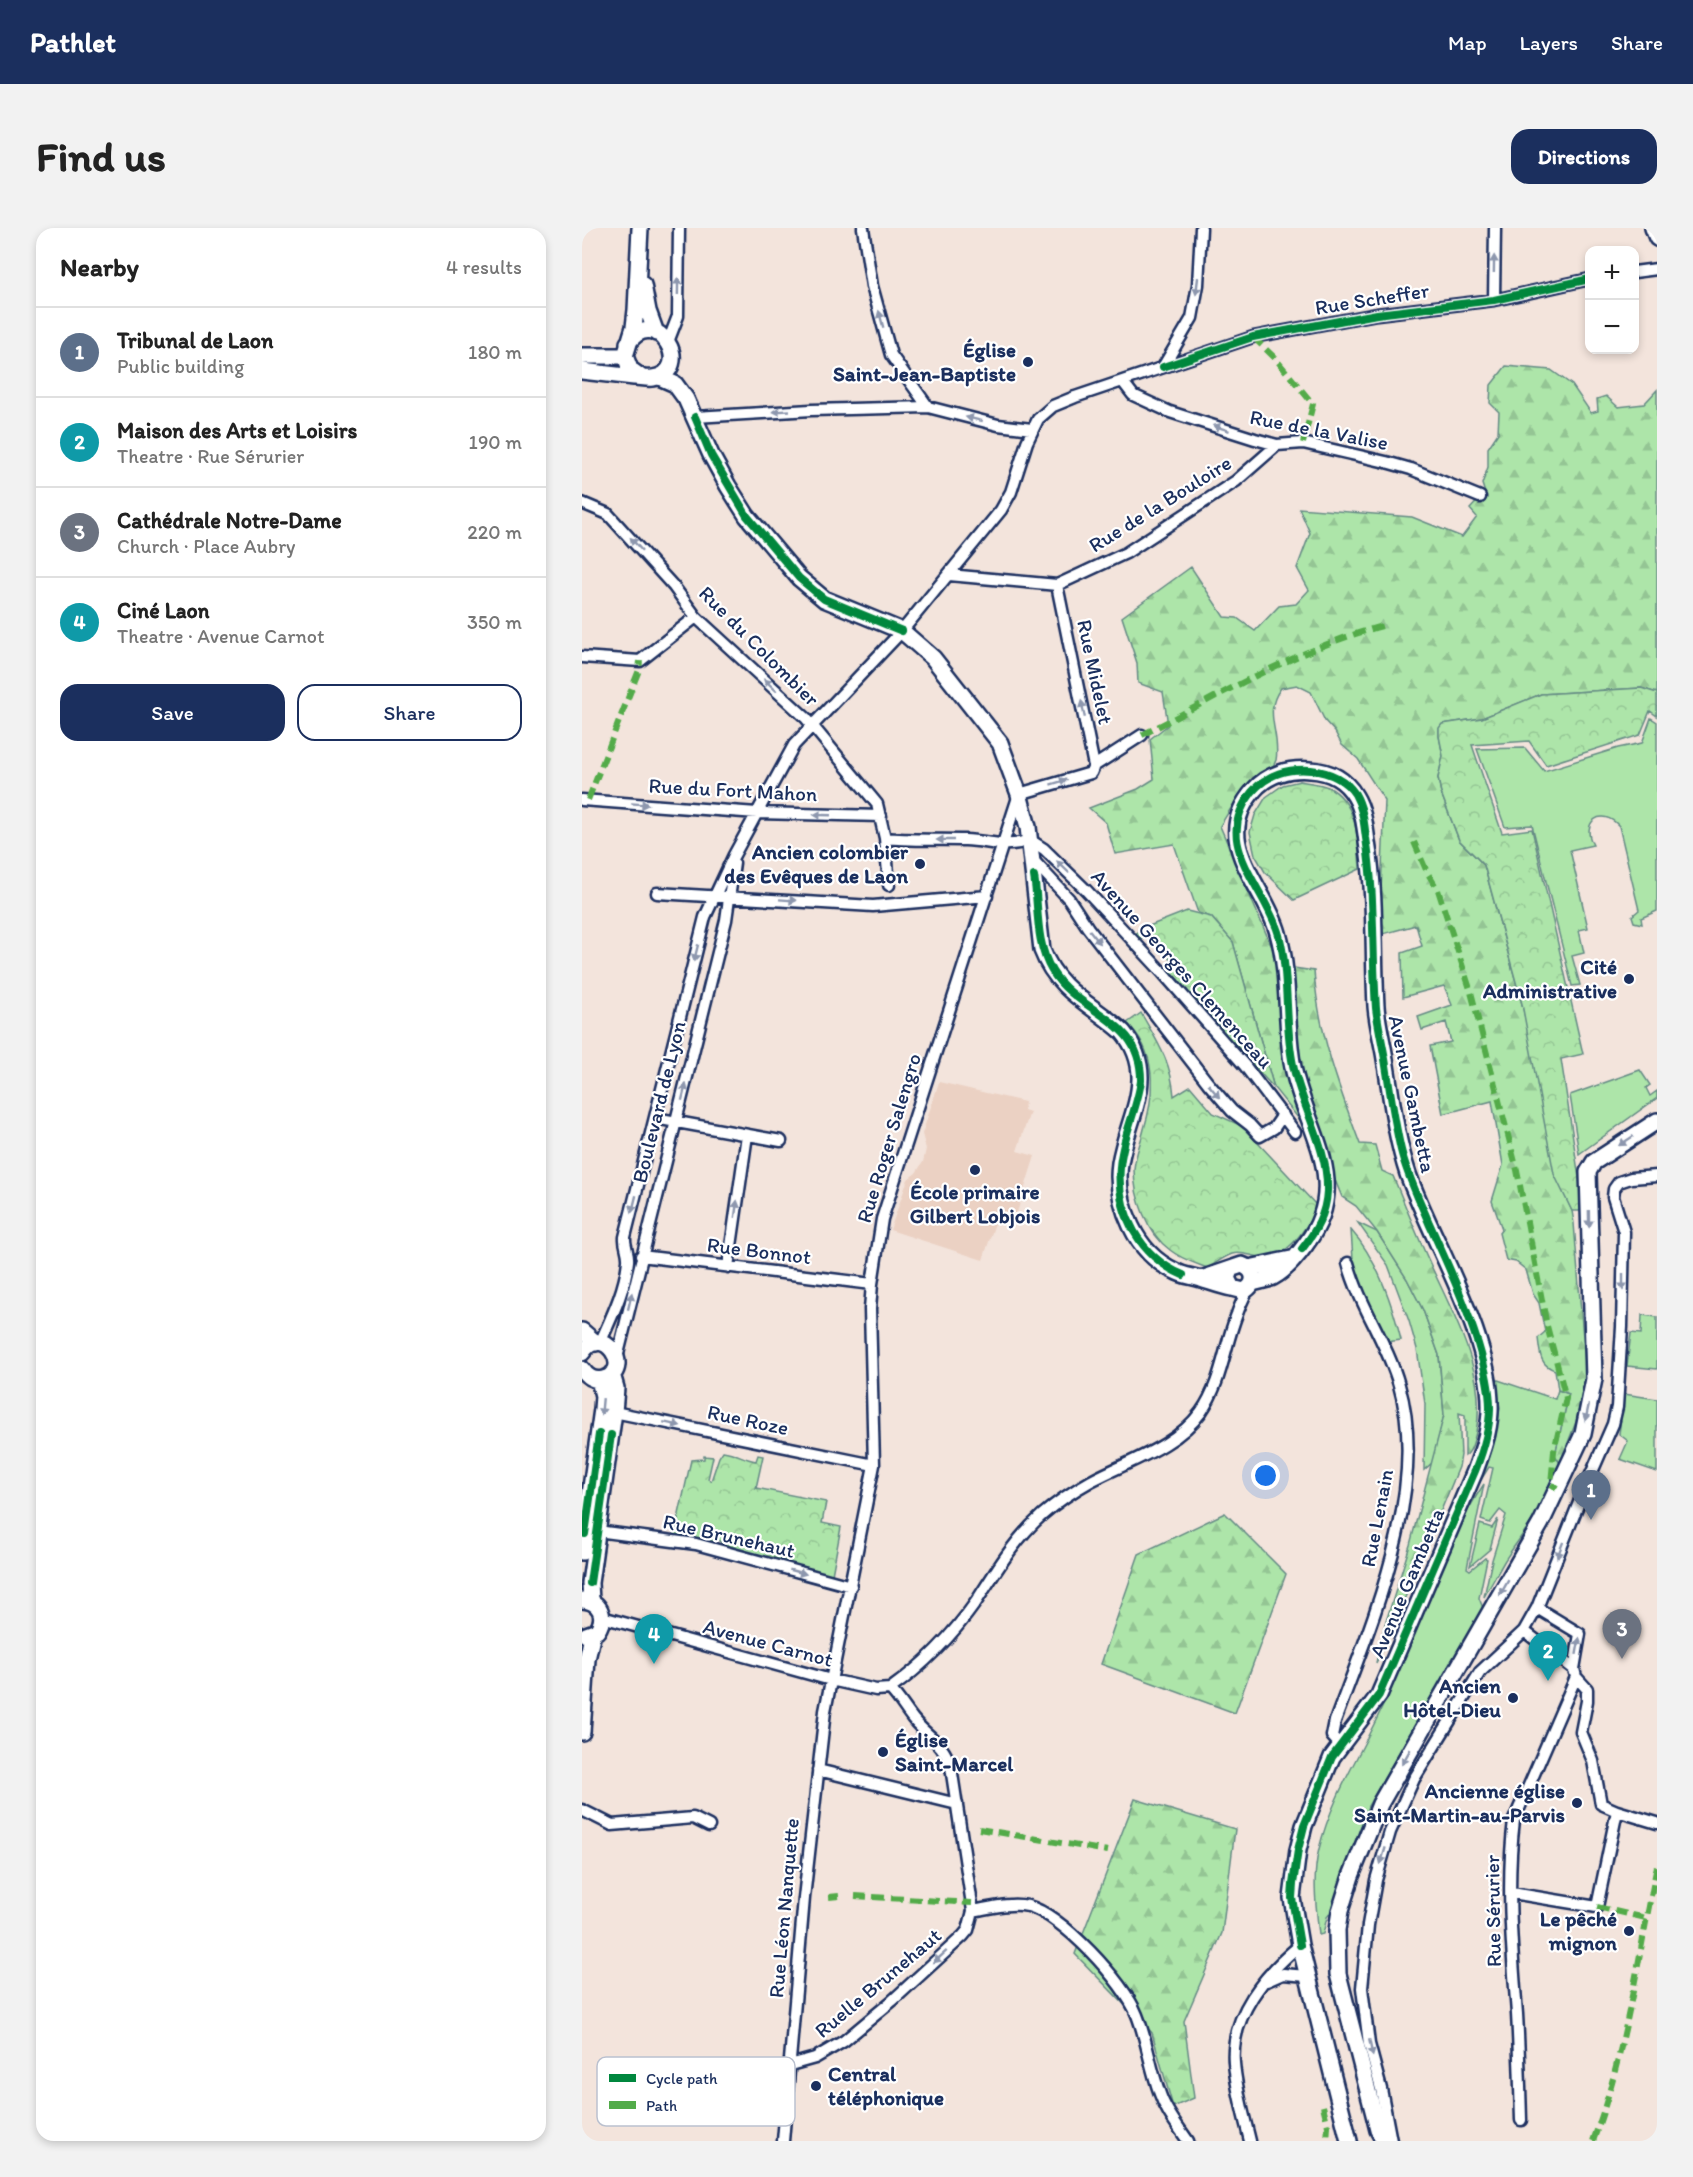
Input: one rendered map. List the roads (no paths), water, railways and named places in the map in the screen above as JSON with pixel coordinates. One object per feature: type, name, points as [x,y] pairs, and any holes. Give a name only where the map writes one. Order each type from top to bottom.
[{"type":"main road","points":[[640,228],[640,259],[634,327],[627,349],[630,369],[641,377]]},
{"type":"main road","points":[[1653,228],[1657,238]]},
{"type":"main road","points":[[640,259],[646,301],[662,337],[671,348],[675,384],[686,399],[711,455],[747,516],[799,578],[824,599],[902,631],[933,658],[1000,743],[1020,794],[1029,833],[1042,950],[1051,970],[1070,991],[1123,1032],[1131,1041],[1139,1060],[1141,1070],[1139,1093],[1120,1166],[1121,1194],[1129,1221],[1141,1243],[1160,1262],[1183,1275],[1243,1284]]},
{"type":"main road","points":[[582,356],[627,349],[640,333],[662,337]]},
{"type":"main road","points":[[582,371],[653,378],[658,377],[669,368],[672,361]]},
{"type":"main road","points":[[658,377],[675,384]]},
{"type":"main road","name":"Avenue Gambetta","points":[[1243,1284],[1273,1277],[1294,1258],[1313,1235],[1326,1207],[1326,1175],[1292,1062],[1285,970],[1279,937],[1273,916],[1240,856],[1235,833],[1242,808],[1254,790],[1272,776],[1295,770],[1323,772],[1333,775],[1350,788],[1360,804],[1372,874],[1377,1009],[1399,1137],[1408,1175],[1465,1304],[1480,1352],[1490,1398],[1489,1422],[1481,1455],[1379,1695],[1332,1757],[1315,1796],[1298,1850],[1293,1877],[1293,1898],[1300,1945],[1349,2141]]},
{"type":"main road","points":[[1384,2141],[1378,2130],[1338,1974],[1336,1930],[1342,1904],[1367,1834],[1385,1794],[1541,1523],[1582,1434],[1594,1379],[1588,1172],[1594,1162],[1657,1121]]},
{"type":"main road","points":[[1201,1279],[1230,1270],[1227,1278],[1243,1284]]},
{"type":"main road","points":[[582,1331],[598,1343],[611,1347],[617,1358],[617,1364],[605,1377],[582,1551]]},
{"type":"main road","points":[[582,1353],[590,1344],[598,1343]]},
{"type":"main road","points":[[582,1369],[587,1376],[605,1377],[616,1388],[587,1601],[599,1608],[602,1617],[600,1628],[588,1634],[582,1732]]},
{"type":"street","points":[[662,337],[678,316],[680,228]]},
{"type":"street","points":[[863,228],[872,286],[891,356],[928,407]]},
{"type":"street","points":[[1163,367],[1192,318],[1198,285],[1201,228]]},
{"type":"street","points":[[1494,300],[1495,228]]},
{"type":"street","points":[[1639,271],[1657,269]]},
{"type":"street","name":"Rue Scheffer","points":[[1032,429],[1038,419],[1053,406],[1253,337],[1377,314],[1494,300],[1585,280]]},
{"type":"street","name":"Rue de la Valise","points":[[1123,382],[1133,395],[1170,412],[1277,445],[1303,443],[1386,462],[1411,469],[1480,497]]},
{"type":"street","points":[[695,417],[811,410],[928,407],[998,425],[1032,429]]},
{"type":"street","name":"Boulevard de Lyon","points":[[598,1343],[617,1307],[629,1258],[624,1242],[625,1237],[705,917],[734,855],[794,745],[902,631],[1006,502],[1032,429]]},
{"type":"street","name":"Rue de la Bouloire","points":[[1057,585],[1126,553],[1236,481],[1277,445]]},
{"type":"street","name":"Rue du Colombier","points":[[582,502],[609,514],[674,587],[696,617],[812,726],[877,804],[885,838],[889,885]]},
{"type":"street","points":[[949,575],[1057,585]]},
{"type":"street","name":"Rue Midelet","points":[[1057,585],[1095,766]]},
{"type":"street","points":[[582,657],[640,662],[696,617]]},
{"type":"street","points":[[1020,794],[1091,772],[1095,766],[1142,735]]},
{"type":"street","name":"Rue Roger Salengro","points":[[831,1680],[874,1466],[870,1348],[872,1284],[882,1220],[1020,794]]},
{"type":"street","name":"Rue du Fort Mahon","points":[[582,800],[757,813],[881,816]]},
{"type":"street","points":[[1008,831],[1029,833]]},
{"type":"street","points":[[885,838],[968,840],[1015,845],[1029,833]]},
{"type":"street","name":"Avenue Georges Clemenceau","points":[[1029,833],[1163,973],[1245,1066],[1295,1132]]},
{"type":"street","name":"Boulevard de Lyon","points":[[617,1358],[726,920],[734,855]]},
{"type":"street","name":"Avenue Georges Clemenceau","points":[[1032,859],[1069,899],[1208,1083],[1232,1111],[1260,1136],[1274,1128],[1283,1115]]},
{"type":"street","points":[[657,893],[873,906],[987,896]]},
{"type":"street","points":[[655,1118],[781,1141]]},
{"type":"street","points":[[728,1267],[747,1135]]},
{"type":"street","points":[[1391,2141],[1369,2044],[1362,1988],[1367,1935],[1376,1880],[1390,1832],[1414,1779],[1480,1672],[1524,1631],[1537,1608],[1613,1424],[1617,1407],[1622,1328],[1623,1232],[1613,1197],[1614,1189],[1619,1182],[1631,1178],[1657,1176]]},
{"type":"street","name":"Rue Bonnot","points":[[641,1256],[872,1284]]},
{"type":"street","name":"Rue Lenain","points":[[1340,1745],[1332,1736],[1335,1721],[1374,1617],[1387,1571],[1404,1497],[1407,1463],[1407,1424],[1399,1384],[1385,1349],[1355,1288],[1348,1263]]},
{"type":"street","points":[[1188,2141],[1169,2114],[1160,2096],[1131,2002],[1101,1963],[1069,1931],[1030,1907],[1014,1905],[973,1911],[951,1767],[944,1750],[914,1720],[890,1689],[919,1667],[943,1644],[976,1602],[1003,1559],[1043,1515],[1077,1489],[1166,1443],[1190,1425],[1215,1388],[1237,1314],[1243,1284]]},
{"type":"street","name":"Rue Roze","points":[[614,1412],[874,1466]]},
{"type":"street","name":"Rue Brunehaut","points":[[597,1531],[696,1544],[850,1586]]},
{"type":"street","name":"Rue Sérurier","points":[[1521,2120],[1511,1932],[1511,1844],[1514,1820],[1575,1673],[1580,1634],[1537,1608]]},
{"type":"street","name":"Avenue Carnot","points":[[602,1617],[831,1680],[876,1690],[890,1689]]},
{"type":"street","points":[[1524,1631],[1575,1673],[1587,1689],[1587,1701],[1580,1728],[1593,1761],[1601,1804],[1657,1824]]},
{"type":"street","name":"Rue Léon Nanquette","points":[[791,2057],[804,1898],[818,1770],[831,1680]]},
{"type":"street","points":[[818,1770],[957,1804]]},
{"type":"street","points":[[582,1810],[612,1825],[693,1818],[709,1827]]},
{"type":"street","points":[[1512,1893],[1597,1908],[1617,1811]]},
{"type":"street","name":"Ruelle Brunehaut","points":[[795,2064],[815,2058],[844,2041],[892,2001],[963,1936],[968,1930],[973,1911]]},
{"type":"street","points":[[1250,2141],[1235,2073],[1234,2039],[1247,2005],[1286,1957],[1300,1945]]},
{"type":"street","points":[[1262,1985],[1283,1974],[1307,1976]]},
{"type":"street","name":"Rue Léon Nanquette","points":[[783,2141],[784,2126]]},
{"type":"place","name":"Église Saint-Jean-Baptiste","points":[[1028,362]]},
{"type":"place","name":"Ancien colombier des Evêques de Laon","points":[[920,864]]},
{"type":"place","name":"Cité Administrative","points":[[1629,979]]},
{"type":"place","name":"École primaire Gilbert Lobjois","points":[[975,1170]]},
{"type":"place","name":"Tribunal de Laon","points":[[1591,1520]]},
{"type":"place","name":"Cathédrale Notre-Dame","points":[[1622,1659]]},
{"type":"place","name":"Ciné Laon","points":[[654,1664]]},
{"type":"place","name":"Maison des Arts et Loisirs","points":[[1548,1681]]},
{"type":"place","name":"Ancien Hôtel-Dieu","points":[[1513,1698]]},
{"type":"place","name":"Église Saint-Marcel","points":[[883,1752]]},
{"type":"place","name":"Ancienne église Saint-Martin-au-Parvis","points":[[1577,1803]]},
{"type":"place","name":"Le pêché mignon","points":[[1629,1931]]},
{"type":"place","name":"Central téléphonique","points":[[816,2086]]}]
